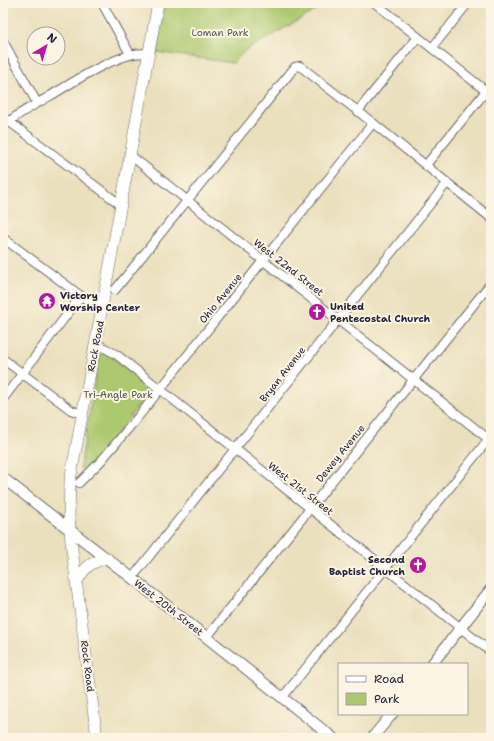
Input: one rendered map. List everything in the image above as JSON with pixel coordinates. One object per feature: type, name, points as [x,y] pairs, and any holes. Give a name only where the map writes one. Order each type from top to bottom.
[{"type":"main road","name":"Rock Road","points":[[97,738],[76,583],[68,503],[70,481],[82,414],[158,3]]},
{"type":"main road","points":[[76,583],[82,572],[88,566],[95,561],[107,558]]},
{"type":"street","points":[[102,3],[130,54]]},
{"type":"street","points":[[375,3],[488,93],[426,165]]},
{"type":"street","points":[[432,48],[468,3]]},
{"type":"street","points":[[358,111],[418,37]]},
{"type":"street","points":[[3,41],[37,103]]},
{"type":"street","points":[[121,205],[5,122],[86,75],[130,54],[140,52],[148,53]]},
{"type":"street","points":[[115,290],[297,66],[300,66],[358,111],[491,218]]},
{"type":"street","name":"Ohio Avenue","points":[[79,483],[101,462],[160,390],[373,123]]},
{"type":"street","name":"West 22nd Street","points":[[130,155],[413,379],[490,438]]},
{"type":"street","name":"Bryan Avenue","points":[[132,578],[447,183]]},
{"type":"street","points":[[3,238],[102,310]]},
{"type":"street","name":"Dewey Avenue","points":[[207,637],[491,283]]},
{"type":"street","points":[[3,399],[81,296]]},
{"type":"street","name":"West 21st Street","points":[[96,343],[117,355],[491,652]]},
{"type":"street","points":[[3,359],[71,410],[82,414]]},
{"type":"street","points":[[282,698],[490,438]]},
{"type":"street","name":"West 20th Street","points":[[3,478],[107,558],[333,738]]},
{"type":"street","points":[[433,663],[491,589]]},
{"type":"street","points":[[372,738],[391,715]]},
{"type":"green space","name":"Loman Park","points":[[165,3],[329,3],[246,50],[233,63],[156,52]]},
{"type":"green space","name":"Tri-Angle Park","points":[[102,352],[107,353],[143,381],[148,386],[149,393],[90,467],[80,469],[99,355]]},
{"type":"place","name":"Victory Worship Center","points":[[47,301]]},
{"type":"place","name":"United Pentecostal Church","points":[[317,312]]},
{"type":"place","name":"Second Baptist Church","points":[[418,565]]}]
